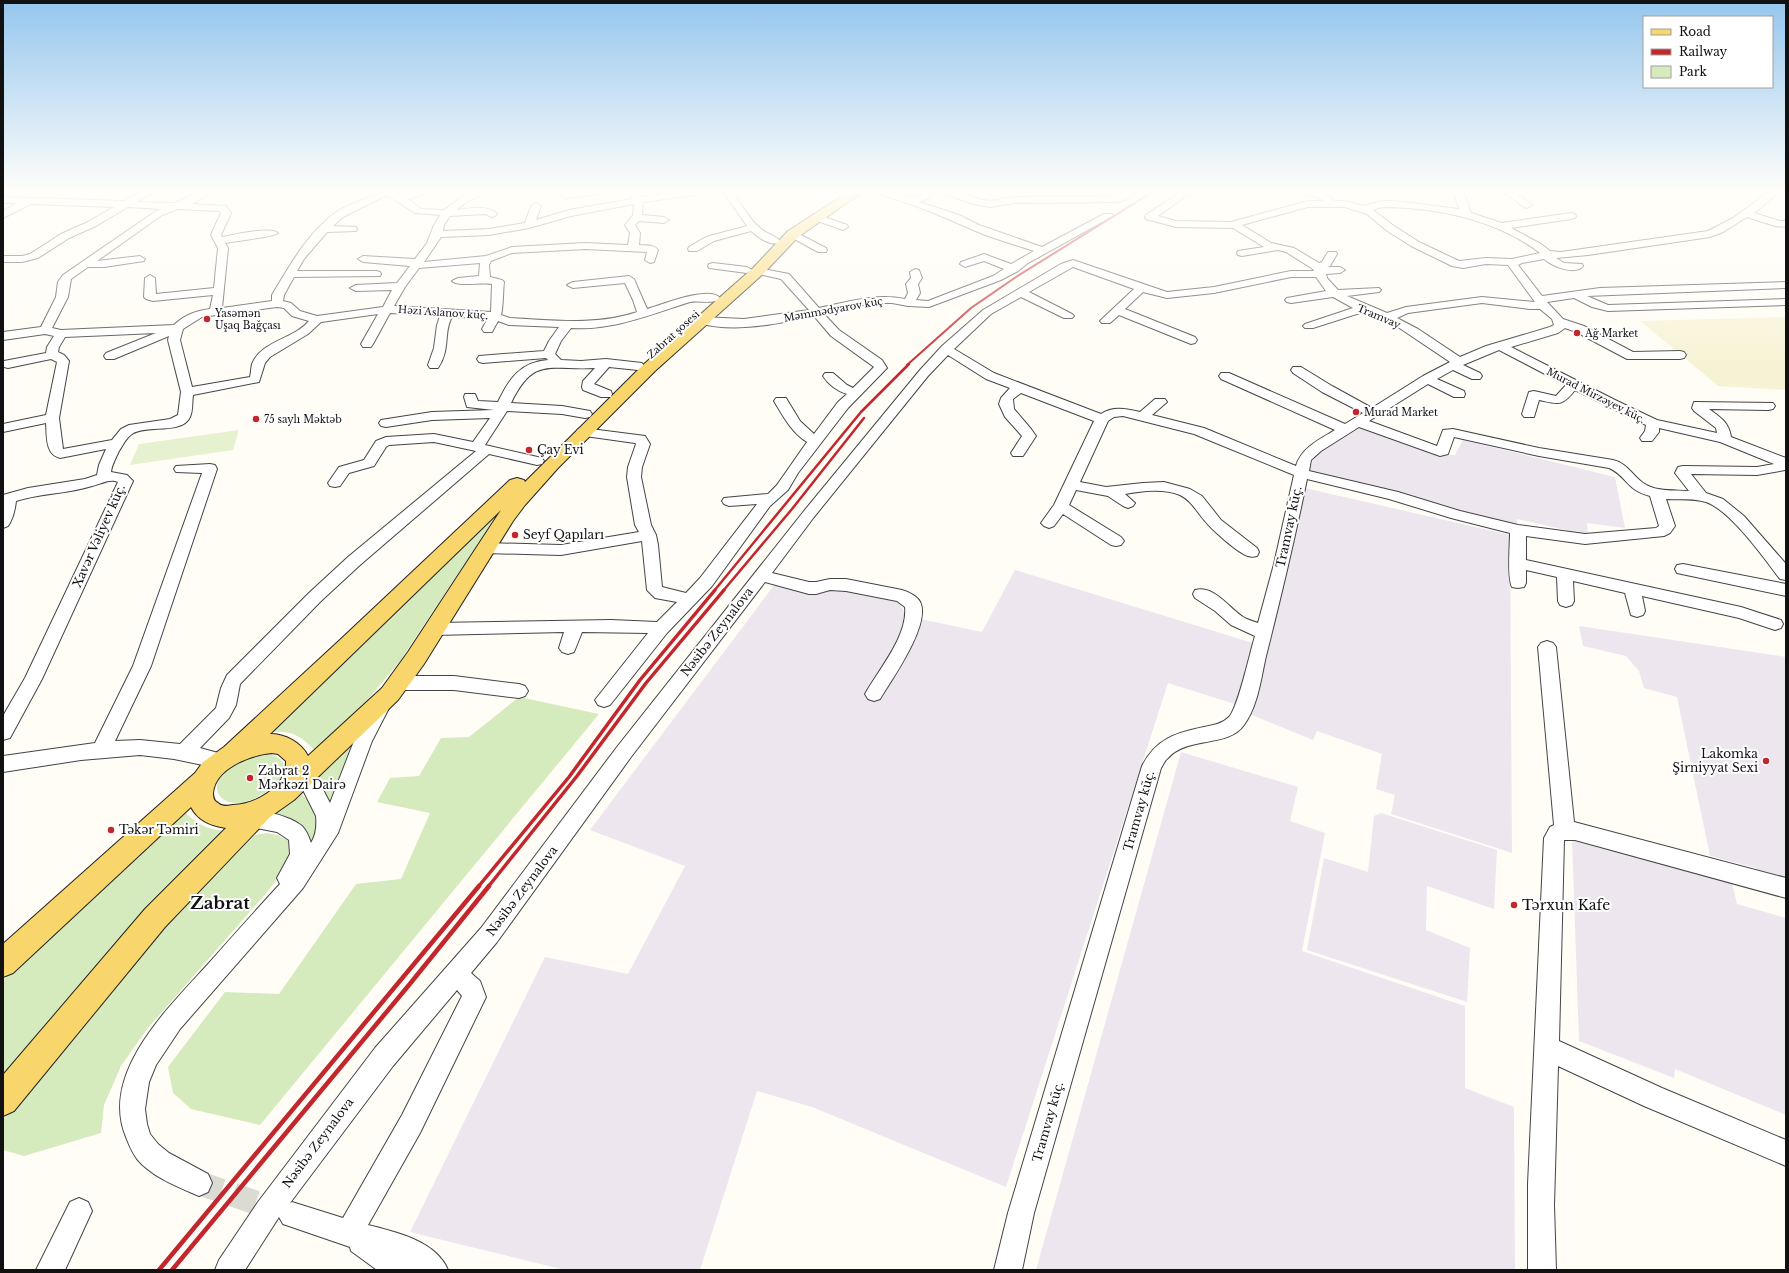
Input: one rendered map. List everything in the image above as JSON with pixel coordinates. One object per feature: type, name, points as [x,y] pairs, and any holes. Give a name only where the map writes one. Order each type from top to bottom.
[{"type":"main road","name":"Zabrat şosesi","points":[[753,271],[768,250]]},
{"type":"main road","name":"Zabrat şosesi","points":[[544,462],[585,414],[606,394],[719,300],[775,250]]},
{"type":"main road","name":"Zabrat şosesi","points":[[228,757],[512,489],[583,432],[649,368],[702,321],[719,300]]},
{"type":"main road","points":[[3,1100],[155,918],[249,815],[285,793],[294,783],[298,773],[302,769],[394,688],[434,629],[485,548],[544,462]]},
{"type":"main road","points":[[3,962],[228,757],[253,745],[272,743],[283,745],[292,749],[297,755],[302,769]]},
{"type":"main road","points":[[204,780],[200,790],[200,799],[203,808],[210,814],[221,817],[249,815]]},
{"type":"street","points":[[3,259],[22,259],[34,256],[43,250]]},
{"type":"street","points":[[45,330],[62,297],[64,282],[67,278],[105,250]]},
{"type":"street","points":[[215,311],[218,304],[223,250]]},
{"type":"street","points":[[110,356],[177,328],[194,316],[215,311],[277,304],[278,295],[304,250]]},
{"type":"street","points":[[367,344],[400,286],[427,250]]},
{"type":"street","points":[[363,259],[444,265],[473,257],[487,259],[507,251],[516,250]]},
{"type":"street","points":[[650,260],[652,250]]},
{"type":"street","points":[[1242,253],[1261,250]]},
{"type":"street","name":"Tramvay","points":[[1291,250],[1319,271],[1326,283],[1338,294],[1362,309],[1401,324],[1476,376]]},
{"type":"street","points":[[1428,250],[1456,264],[1463,265],[1486,261],[1514,262],[1557,250]]},
{"type":"street","points":[[1541,250],[1562,266],[1578,266]]},
{"type":"street","points":[[1545,253],[1562,255],[1596,250]]},
{"type":"street","name":"Məmmədyarov küç","points":[[702,321],[722,323],[753,322],[815,312],[873,300],[892,300],[908,303],[929,304],[984,284],[1014,269],[1043,251]]},
{"type":"street","points":[[400,286],[361,287],[389,261],[401,253]]},
{"type":"street","points":[[1319,271],[1326,264],[1332,254]]},
{"type":"street","points":[[965,264],[984,257],[1014,269]]},
{"type":"street","points":[[85,264],[104,264],[140,259]]},
{"type":"street","points":[[485,279],[484,265],[487,259]]},
{"type":"street","name":"Nəsibə Zeynalova","points":[[229,1270],[267,1211],[384,1057],[457,975],[506,914],[624,752],[761,575],[924,372],[946,349],[987,312],[1074,262],[1168,295],[1196,296],[1291,274],[1340,270]]},
{"type":"street","points":[[1514,262],[1513,265],[1516,270],[1541,302],[1560,322],[1580,328],[1631,356],[1680,355]]},
{"type":"street","points":[[604,700],[661,629],[706,582],[765,503],[783,487],[843,404],[880,370],[880,365],[843,340],[815,312],[785,276],[714,266]]},
{"type":"street","points":[[458,281],[485,279],[498,282],[505,278],[507,272]]},
{"type":"street","points":[[908,303],[914,293],[912,284],[917,278],[915,272]]},
{"type":"street","points":[[290,274],[376,274]]},
{"type":"street","points":[[150,278],[150,297],[152,298],[219,291]]},
{"type":"street","points":[[573,285],[629,279],[639,300],[643,314]]},
{"type":"street","points":[[1640,279],[1656,289]]},
{"type":"street","points":[[488,329],[497,311],[496,303],[498,282]]},
{"type":"street","points":[[1386,318],[1406,310],[1482,300],[1530,306],[1575,294],[1596,291],[1786,285]]},
{"type":"street","points":[[1106,321],[1142,287]]},
{"type":"street","points":[[1291,300],[1317,294],[1338,294],[1375,290]]},
{"type":"street","points":[[1020,292],[1068,316]]},
{"type":"street","points":[[1575,294],[1596,305],[1608,308],[1786,302]]},
{"type":"street","name":"Həzi Aslanov küç.","points":[[277,304],[287,305],[296,314],[317,319],[389,305],[448,313],[495,316],[509,321],[567,325],[599,323],[643,314],[692,298],[703,297],[719,300]]},
{"type":"street","points":[[364,300],[389,305]]},
{"type":"street","points":[[1309,326],[1362,309]]},
{"type":"street","points":[[599,323],[601,310]]},
{"type":"street","points":[[1118,310],[1191,340]]},
{"type":"street","points":[[434,365],[439,355],[442,337],[441,327],[448,313]]},
{"type":"street","points":[[186,392],[250,382],[255,379],[260,361],[283,343],[302,334],[312,326],[317,319]]},
{"type":"street","name":"Tramvay küç.","points":[[1008,1270],[1021,1213],[1152,766],[1161,752],[1171,745],[1191,737],[1226,730],[1237,721],[1245,704],[1282,564],[1305,458],[1310,452],[1427,379],[1456,363],[1500,346],[1554,330],[1560,326],[1560,322]]},
{"type":"street","points":[[553,359],[555,341],[567,325]]},
{"type":"street","points":[[3,336],[45,330],[61,334],[177,328]]},
{"type":"street","name":"Xavər Vəliyev küç.","points":[[3,733],[33,679],[126,481],[119,477],[107,476],[104,474],[104,468],[116,443],[126,432],[133,428],[172,423],[182,419],[184,416],[186,392],[174,340],[177,328]]},
{"type":"street","points":[[52,356],[52,348],[61,334]]},
{"type":"street","name":"Murad Mirzəyev küç.","points":[[1500,346],[1573,384],[1606,408],[1653,423],[1724,439],[1784,466]]},
{"type":"street","points":[[946,349],[968,361],[990,376],[1018,388],[1102,418]]},
{"type":"street","points":[[8,364],[52,356],[60,358],[63,361],[52,418],[56,451],[60,454],[116,443]]},
{"type":"street","points":[[483,359],[553,359],[579,365],[624,362],[638,366]]},
{"type":"street","points":[[185,752],[227,706],[229,687],[233,680],[309,603],[482,448],[500,410],[526,370],[553,359]]},
{"type":"street","points":[[606,363],[588,384],[588,387],[606,394]]},
{"type":"street","points":[[1297,370],[1327,389],[1359,422]]},
{"type":"street","points":[[829,376],[842,388],[855,393]]},
{"type":"street","points":[[1225,376],[1359,422],[1440,452],[1443,451],[1448,433],[1453,433],[1539,452],[1613,464],[1622,468],[1628,479],[1635,485],[1644,489],[1656,492],[1710,498],[1721,504],[1755,539],[1786,575]]},
{"type":"street","points":[[1427,379],[1459,394]]},
{"type":"street","points":[[1529,414],[1534,395],[1558,400],[1573,384]]},
{"type":"street","points":[[1018,388],[1007,399],[1006,406],[1011,415],[1029,436],[1018,453]]},
{"type":"street","points":[[470,397],[472,404],[500,410]]},
{"type":"street","points":[[781,401],[785,409],[807,437],[815,441]]},
{"type":"street","points":[[1143,416],[1160,402]]},
{"type":"street","points":[[1724,439],[1723,428],[1721,425],[1699,408],[1699,405],[1768,406]]},
{"type":"street","points":[[386,423],[432,416],[500,410],[562,410],[585,414]]},
{"type":"street","points":[[1049,523],[1061,506],[1102,418],[1116,412],[1143,416],[1199,431],[1301,473],[1393,495],[1456,515],[1518,530],[1584,539],[1659,532],[1665,530],[1667,526],[1656,492]]},
{"type":"street","points":[[3,428],[52,418]]},
{"type":"street","points":[[1647,438],[1652,432],[1653,423]]},
{"type":"street","points":[[583,432],[640,439],[642,441],[643,444],[635,466],[634,477],[643,525],[648,535],[656,590],[661,594],[680,596],[688,601]]},
{"type":"street","points":[[335,483],[344,470],[369,463],[381,444],[386,441],[441,438],[544,462]]},
{"type":"street","points":[[1701,496],[1682,473],[1683,470],[1757,471],[1784,466]]},
{"type":"street","points":[[100,751],[141,667],[210,468],[181,469]]},
{"type":"street","points":[[3,523],[8,509],[6,499],[28,492],[87,484],[107,476]]},
{"type":"street","points":[[1072,484],[1091,489],[1111,491],[1135,487],[1166,488],[1187,494],[1199,502],[1217,524],[1251,552]]},
{"type":"street","points":[[1111,491],[1128,502]]},
{"type":"street","points":[[729,501],[771,498]]},
{"type":"street","points":[[1061,506],[1116,541]]},
{"type":"street","points":[[1518,530],[1518,584]]},
{"type":"street","points":[[485,548],[561,550],[648,535]]},
{"type":"street","points":[[1517,563],[1741,613],[1775,624]]},
{"type":"street","points":[[1683,569],[1786,590]]},
{"type":"street","points":[[1565,574],[1566,601]]},
{"type":"street","points":[[761,575],[809,588],[816,588],[830,584],[846,585],[902,596],[913,604],[915,613],[909,634],[874,694]]},
{"type":"street","points":[[1632,589],[1637,611]]},
{"type":"street","points":[[1201,594],[1221,606],[1237,621],[1264,633]]},
{"type":"street","points":[[434,629],[485,630],[575,626],[634,626],[661,629]]},
{"type":"street","points":[[568,648],[575,626]]},
{"type":"street","points":[[1547,647],[1565,831]]},
{"type":"street","points":[[199,1183],[169,1168],[148,1153],[136,1134],[131,1110],[133,1092],[140,1072],[154,1045],[172,1021],[296,881],[324,840],[336,816],[371,723],[394,688],[460,684],[519,691]]},
{"type":"street","points":[[3,764],[133,748],[158,749],[228,757]]},
{"type":"street","points":[[302,769],[326,816],[327,823],[324,840]]},
{"type":"street","points":[[249,815],[285,826],[297,833],[300,840],[301,850],[298,861],[263,917]]},
{"type":"street","points":[[1542,1270],[1540,1201],[1554,838],[1557,833],[1576,831],[1786,888]]},
{"type":"street","points":[[349,1233],[411,1124],[474,997],[472,989],[457,975]]},
{"type":"street","points":[[1546,1048],[1653,1097],[1786,1153]]},
{"type":"street","points":[[50,1270],[79,1211]]},
{"type":"street","points":[[292,1215],[387,1243],[415,1254],[434,1270]]},
{"type":"street","points":[[349,1233],[400,1270]]},
{"type":"shaded area","points":[[1786,317],[1786,390],[1718,386],[1640,321]]},
{"type":"shaded area","points":[[1360,428],[1434,454],[1455,455],[1463,440],[1615,477],[1625,528],[1587,523],[1588,535],[1517,519],[1517,525],[1463,513],[1407,494],[1309,470],[1316,455]]},
{"type":"shaded area","points":[[1305,488],[1510,535],[1512,853],[1391,814],[1395,795],[1376,789],[1382,754],[1317,731],[1313,740],[1252,715]]},
{"type":"shaded area","points":[[1015,570],[1253,643],[1235,704],[1168,683],[1006,1187],[812,1107],[757,1091],[700,1270],[565,1270],[410,1232],[545,957],[628,974],[685,866],[590,830],[775,584],[814,595],[837,588],[898,600],[906,616],[982,632]]},
{"type":"shaded area","points":[[1579,626],[1786,657],[1786,883],[1757,875],[1756,868],[1710,856],[1677,697],[1644,688],[1639,671],[1626,656],[1583,646]]},
{"type":"shaded area","points":[[1181,752],[1298,787],[1290,821],[1325,833],[1302,951],[1465,1006],[1465,1088],[1514,1107],[1515,1270],[1036,1270]]},
{"type":"shaded area","points":[[1381,813],[1497,850],[1494,909],[1427,886],[1426,930],[1470,948],[1467,1002],[1307,950],[1324,858],[1368,872],[1374,816]]},
{"type":"shaded area","points":[[1572,839],[1732,883],[1737,904],[1786,918],[1786,1115],[1675,1069],[1674,1078],[1579,1041]]},
{"type":"green space","points":[[239,430],[233,450],[130,465],[139,444]]},
{"type":"green space","points":[[500,510],[400,661],[365,703],[336,731],[314,750],[302,739],[292,734],[286,732],[264,733]]},
{"type":"green space","points":[[519,697],[599,714],[260,1125],[191,1109],[173,1093],[168,1067],[225,992],[279,994],[356,884],[401,879],[430,813],[377,802],[390,778],[419,776],[441,738],[469,737]]},
{"type":"green space","points":[[357,739],[334,800],[329,801],[316,778]]},
{"type":"green space","name":"Zabrat 2 Mərkəzi Dairə","points":[[267,753],[279,759],[284,766],[283,774],[278,782],[259,796],[248,801],[238,803],[231,802],[221,797],[217,788],[220,776],[225,771],[244,759]]},
{"type":"green space","points":[[299,791],[312,805],[321,828],[310,847],[307,831],[304,827],[294,821],[273,815]]},
{"type":"green space","points":[[185,812],[204,826],[227,831],[3,1083],[3,980]]},
{"type":"green space","points":[[267,833],[277,835],[289,841],[290,853],[283,872],[147,1029],[121,1066],[104,1105],[101,1133],[24,1156],[3,1150],[3,1119],[72,1042],[147,944],[241,845],[255,835]]},
{"type":"tunnel","points":[[199,1183],[280,1211]]},
{"type":"railway","points":[[907,365],[971,308],[1016,277],[1059,250]]},
{"type":"railway","points":[[714,591],[861,412],[909,364]]},
{"type":"railway","points":[[723,591],[792,509],[864,418]]},
{"type":"railway","points":[[478,887],[569,777],[640,680],[715,590]]},
{"type":"railway","points":[[488,887],[577,776],[646,683],[724,590]]},
{"type":"railway","points":[[159,1270],[479,886]]},
{"type":"railway","points":[[172,1270],[409,985],[489,886]]},
{"type":"place","name":"Yasəmən Uşaq Bağçası","points":[[207,319]]},
{"type":"place","name":"Ağ Market","points":[[1577,333]]},
{"type":"place","name":"Murad Market","points":[[1356,412]]},
{"type":"place","name":"75 saylı Məktəb","points":[[256,419]]},
{"type":"place","name":"Çay Evi","points":[[529,450]]},
{"type":"place","name":"Seyf Qapıları","points":[[515,535]]},
{"type":"place","name":"Lakomka Şirniyyat Sexi","points":[[1766,761]]},
{"type":"place","name":"Zabrat 2 Mərkəzi Dairə","points":[[250,778]]},
{"type":"place","name":"Təkər Təmiri","points":[[111,830]]},
{"type":"place","name":"Tərxun Kafe","points":[[1514,905]]},
{"type":"district","name":"Zabrat","points":[[220,903]]}]
